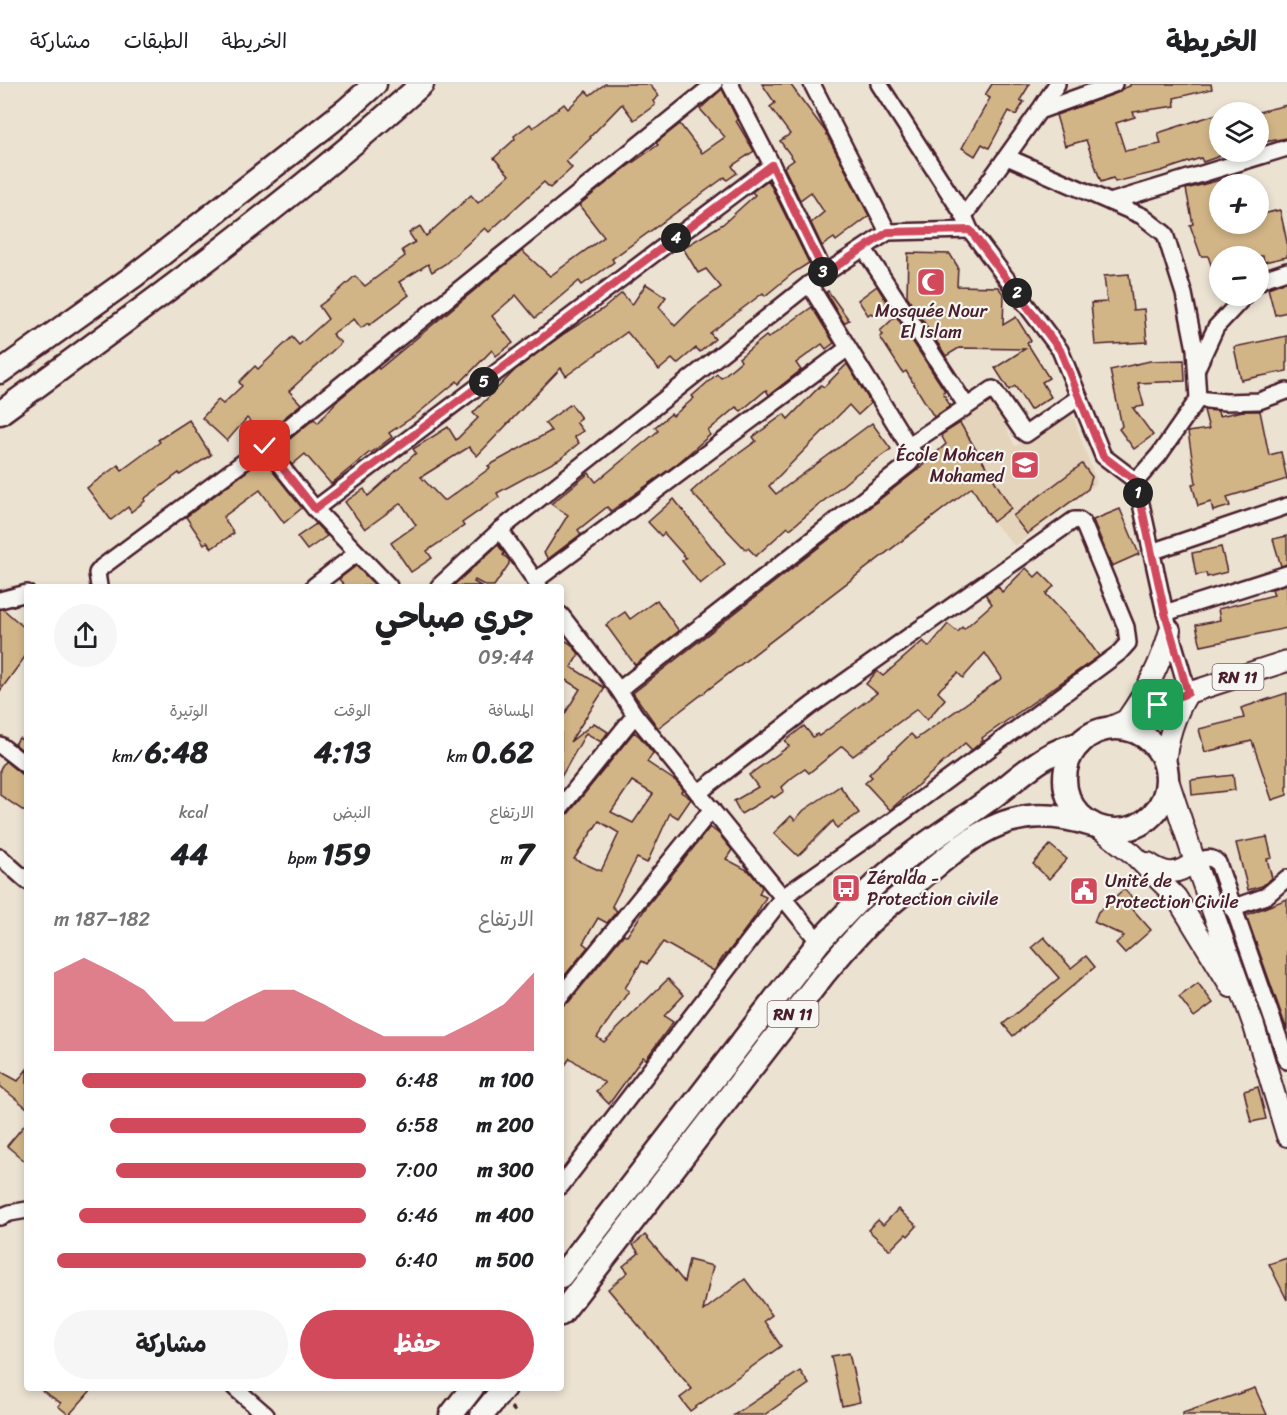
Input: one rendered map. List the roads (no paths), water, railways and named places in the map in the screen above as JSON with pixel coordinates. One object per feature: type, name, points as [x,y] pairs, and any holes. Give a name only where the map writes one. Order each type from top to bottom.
[{"type":"highway","points":[[0,372],[134,276],[346,110],[375,84]]},
{"type":"highway","points":[[0,413],[152,303],[364,136],[422,84]]},
{"type":"highway","points":[[1119,728],[1135,732],[1148,739],[1159,751],[1166,773],[1165,796],[1157,811],[1145,822],[1130,829],[1114,830],[1095,826],[1073,806],[1066,788],[1066,768],[1071,755],[1079,744],[1104,730],[1119,728]]},
{"type":"highway","name":"RN 11","points":[[564,1267],[819,942],[843,916],[905,859],[1044,758],[1064,747],[1079,744]]},
{"type":"highway","name":"RN 11","points":[[564,1310],[824,974],[868,924],[959,847],[975,835],[994,826],[1026,818],[1055,816],[1095,826]]},
{"type":"highway","points":[[451,1415],[470,1391]]},
{"type":"highway","points":[[482,1415],[502,1391]]},
{"type":"main road","points":[[1126,719],[1149,686],[1158,668],[1168,622]]},
{"type":"main road","name":"RN 11","points":[[1104,730],[1188,693],[1287,660]]},
{"type":"main road","name":"RN 11","points":[[1166,773],[1169,735],[1188,693]]},
{"type":"main road","points":[[1166,773],[1195,862],[1254,1026],[1285,1124]]},
{"type":"main road","points":[[1095,826],[1161,872],[1180,870],[1195,862]]},
{"type":"main road","points":[[1133,854],[1176,897],[1254,1026]]},
{"type":"street","points":[[99,584],[97,573],[102,567],[265,446],[714,84]]},
{"type":"street","points":[[730,84],[825,274]]},
{"type":"street","points":[[812,84],[888,232]]},
{"type":"street","points":[[879,84],[967,223],[1060,350],[1103,456],[1136,481],[1168,622],[1188,693]]},
{"type":"street","points":[[967,223],[1007,157],[1057,84]]},
{"type":"street","points":[[1039,111],[1114,84]]},
{"type":"street","points":[[1110,202],[1287,148]]},
{"type":"street","points":[[1007,157],[1142,216],[1165,234],[1184,294],[1195,349],[1198,399],[1159,455],[1136,481]]},
{"type":"street","points":[[315,509],[772,165]]},
{"type":"street","points":[[442,584],[500,530],[809,284],[888,232],[967,223]]},
{"type":"street","points":[[864,249],[966,405]]},
{"type":"street","points":[[1269,277],[1287,271]]},
{"type":"street","points":[[619,690],[910,463],[915,456],[809,284]]},
{"type":"street","points":[[1195,371],[1216,327],[1236,306]]},
{"type":"street","points":[[500,530],[537,584],[848,348]]},
{"type":"street","points":[[909,445],[990,390],[994,390],[1022,431],[1028,434],[1078,398]]},
{"type":"street","points":[[1198,399],[1225,402],[1259,401],[1287,391]]},
{"type":"street","points":[[265,446],[315,509],[386,584]]},
{"type":"street","points":[[1151,552],[1287,506]]},
{"type":"street","points":[[564,1182],[783,897],[890,823],[1119,653],[1128,643],[1126,627],[1083,524],[1079,520],[1074,520],[812,705],[698,793]]},
{"type":"street","points":[[317,584],[357,553]]},
{"type":"street","points":[[1168,622],[1287,574]]},
{"type":"street","points":[[0,600],[24,594]]},
{"type":"street","points":[[564,619],[619,690],[635,715],[819,942]]},
{"type":"street","points":[[564,803],[635,715]]},
{"type":"street","points":[[0,745],[24,764]]},
{"type":"street","points":[[564,992],[712,809]]},
{"type":"street","points":[[0,857],[24,878]]},
{"type":"street","points":[[1195,862],[1208,858],[1218,862],[1232,908],[1287,1061]]},
{"type":"street","points":[[1232,908],[1266,896],[1287,878]]},
{"type":"street","points":[[0,1217],[24,1211]]},
{"type":"street","points":[[238,1391],[266,1415]]},
{"type":"place","name":"Mosquée Nour El Islam","points":[[931,282]]},
{"type":"place","name":"École Mohcen Mohamed","points":[[1025,465]]},
{"type":"place","name":"Zéralda - Protection civile","points":[[846,888]]},
{"type":"place","name":"Unité de Protection Civile","points":[[1084,891]]}]
